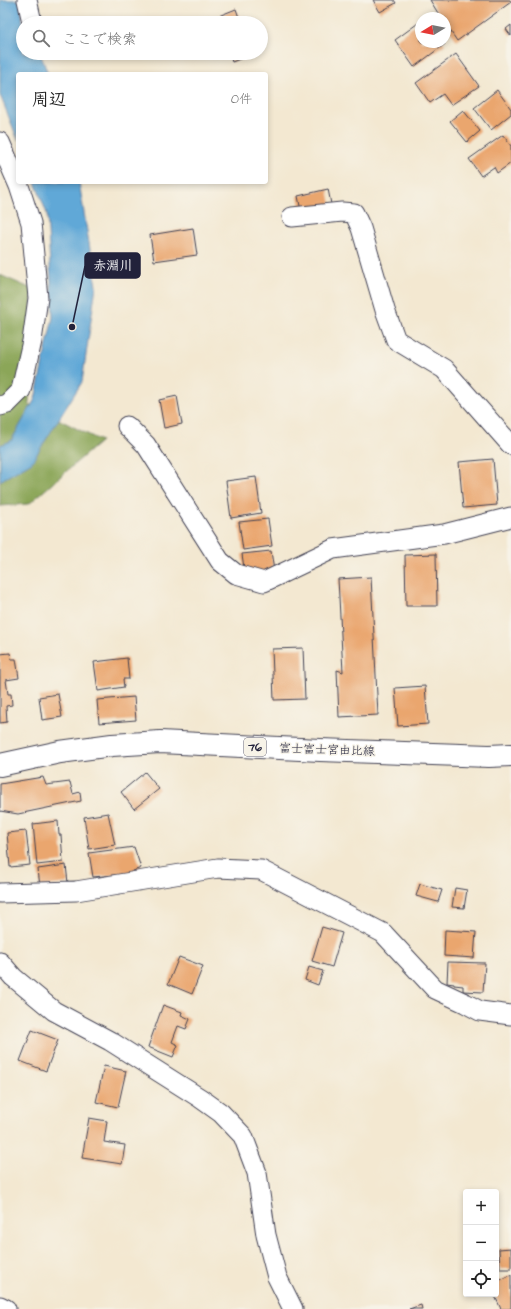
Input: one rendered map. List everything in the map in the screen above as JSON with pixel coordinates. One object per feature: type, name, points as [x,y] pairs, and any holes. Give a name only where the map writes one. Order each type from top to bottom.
[{"type":"main road","name":"富士富士宮由比線","points":[[0,765],[60,752],[112,745],[160,742],[489,756],[511,755]]},
{"type":"street","points":[[27,0],[31,16]]},
{"type":"street","points":[[0,142],[16,179]]},
{"type":"street","points":[[0,406],[7,404],[21,390],[32,341],[38,298],[31,223],[18,184]]},
{"type":"street","points":[[292,217],[342,212],[354,213],[361,228],[385,310],[396,340],[444,369],[511,445]]},
{"type":"street","points":[[127,426],[146,445],[220,561],[236,574],[264,582],[333,549],[444,534],[511,518]]},
{"type":"street","points":[[0,893],[76,891],[218,868],[261,870],[383,933],[435,989],[480,1011],[511,1015]]},
{"type":"street","points":[[0,962],[13,977],[54,1011],[110,1041],[200,1098],[221,1113],[243,1136],[257,1173],[266,1235],[277,1277],[293,1309]]},
{"type":"street","points":[[0,1306],[6,1309]]},
{"type":"green space","points":[[0,275],[32,289],[29,404],[101,441],[29,504],[0,506]]},
{"type":"water","points":[[0,0],[20,0],[22,16],[16,16],[16,60],[43,60],[47,72],[16,72],[16,135],[0,95]]},
{"type":"water","points":[[36,184],[79,184],[96,286],[82,382],[32,462],[0,481],[0,445],[11,441],[35,399],[53,317],[47,214]]},
{"type":"building","points":[[373,0],[394,0],[396,3],[380,12]]},
{"type":"building","points":[[430,0],[510,0],[511,2],[457,41],[451,32],[451,12],[437,12]]},
{"type":"building","points":[[236,9],[238,16],[218,16]]},
{"type":"building","points":[[415,25],[415,48],[440,48],[414,67],[395,40]]},
{"type":"building","points":[[511,25],[511,36],[506,29]]},
{"type":"building","points":[[456,54],[479,86],[451,105],[443,94],[430,103],[416,83]]},
{"type":"building","points":[[497,90],[511,109],[511,114],[491,130],[474,108]]},
{"type":"building","points":[[463,110],[480,131],[467,142],[450,121]]},
{"type":"building","points":[[503,135],[511,146],[511,163],[497,173],[494,167],[481,176],[469,159]]},
{"type":"building","points":[[328,189],[331,204],[301,211],[298,196]]},
{"type":"building","points":[[193,228],[197,255],[154,261],[150,235]]},
{"type":"building","points":[[177,396],[182,424],[164,428],[159,400]]},
{"type":"building","points":[[493,459],[497,505],[463,508],[459,462]]},
{"type":"building","points":[[256,477],[261,513],[231,518],[226,481]]},
{"type":"building","points":[[268,519],[272,546],[243,550],[239,522]]},
{"type":"building","points":[[271,551],[274,571],[245,575],[242,554]]},
{"type":"building","points":[[436,554],[437,606],[406,606],[405,555]]},
{"type":"building","points":[[371,577],[378,715],[339,717],[337,670],[343,672],[338,579]]},
{"type":"building","points":[[303,648],[305,699],[274,700],[272,649]]},
{"type":"building","points":[[10,653],[11,659],[16,659],[19,678],[6,680],[8,694],[11,694],[12,705],[6,706],[7,722],[0,723],[0,654]]},
{"type":"building","points":[[127,658],[129,679],[123,679],[124,687],[98,691],[94,662]]},
{"type":"building","points":[[425,686],[428,724],[398,726],[395,688]]},
{"type":"building","points":[[58,694],[62,717],[42,720],[39,697]]},
{"type":"building","points":[[134,697],[136,720],[99,723],[97,700]]},
{"type":"building","points":[[145,772],[159,789],[134,809],[121,792]]},
{"type":"building","points":[[43,777],[46,785],[70,782],[73,794],[80,792],[81,801],[18,814],[0,811],[0,784]]},
{"type":"building","points":[[108,813],[115,845],[89,849],[84,817]]},
{"type":"building","points":[[58,821],[59,835],[61,835],[63,862],[37,865],[33,824]]},
{"type":"building","points":[[26,831],[30,865],[10,867],[7,833]]},
{"type":"building","points":[[134,847],[141,868],[133,871],[134,873],[93,877],[89,853]]},
{"type":"building","points":[[66,865],[68,883],[40,887],[38,869]]},
{"type":"building","points":[[420,884],[442,890],[438,902],[416,896]]},
{"type":"building","points":[[455,888],[467,890],[464,908],[452,907]]},
{"type":"building","points":[[322,927],[342,933],[332,967],[312,961]]},
{"type":"building","points":[[445,930],[476,932],[474,958],[444,956]]},
{"type":"building","points":[[179,957],[203,966],[192,994],[168,984]]},
{"type":"building","points":[[448,962],[485,963],[483,992],[463,991],[463,986],[447,983]]},
{"type":"building","points":[[309,967],[323,971],[318,985],[305,980]]},
{"type":"building","points":[[163,1005],[182,1012],[181,1015],[190,1019],[186,1029],[178,1026],[172,1042],[178,1045],[173,1057],[148,1047]]},
{"type":"building","points":[[32,1030],[58,1040],[46,1071],[20,1061]]},
{"type":"building","points":[[104,1066],[126,1071],[118,1107],[96,1102]]},
{"type":"building","points":[[89,1118],[107,1121],[104,1142],[125,1145],[122,1164],[82,1158]]},
{"type":"building","points":[[511,1248],[511,1269],[500,1269],[499,1249]]},
{"type":"building","points":[[511,1275],[511,1309],[501,1309],[495,1297],[499,1297],[499,1281]]},
{"type":"building","points":[[421,1305],[422,1309],[409,1309]]},
{"type":"place","name":"赤淵川","points":[[72,327]]}]
